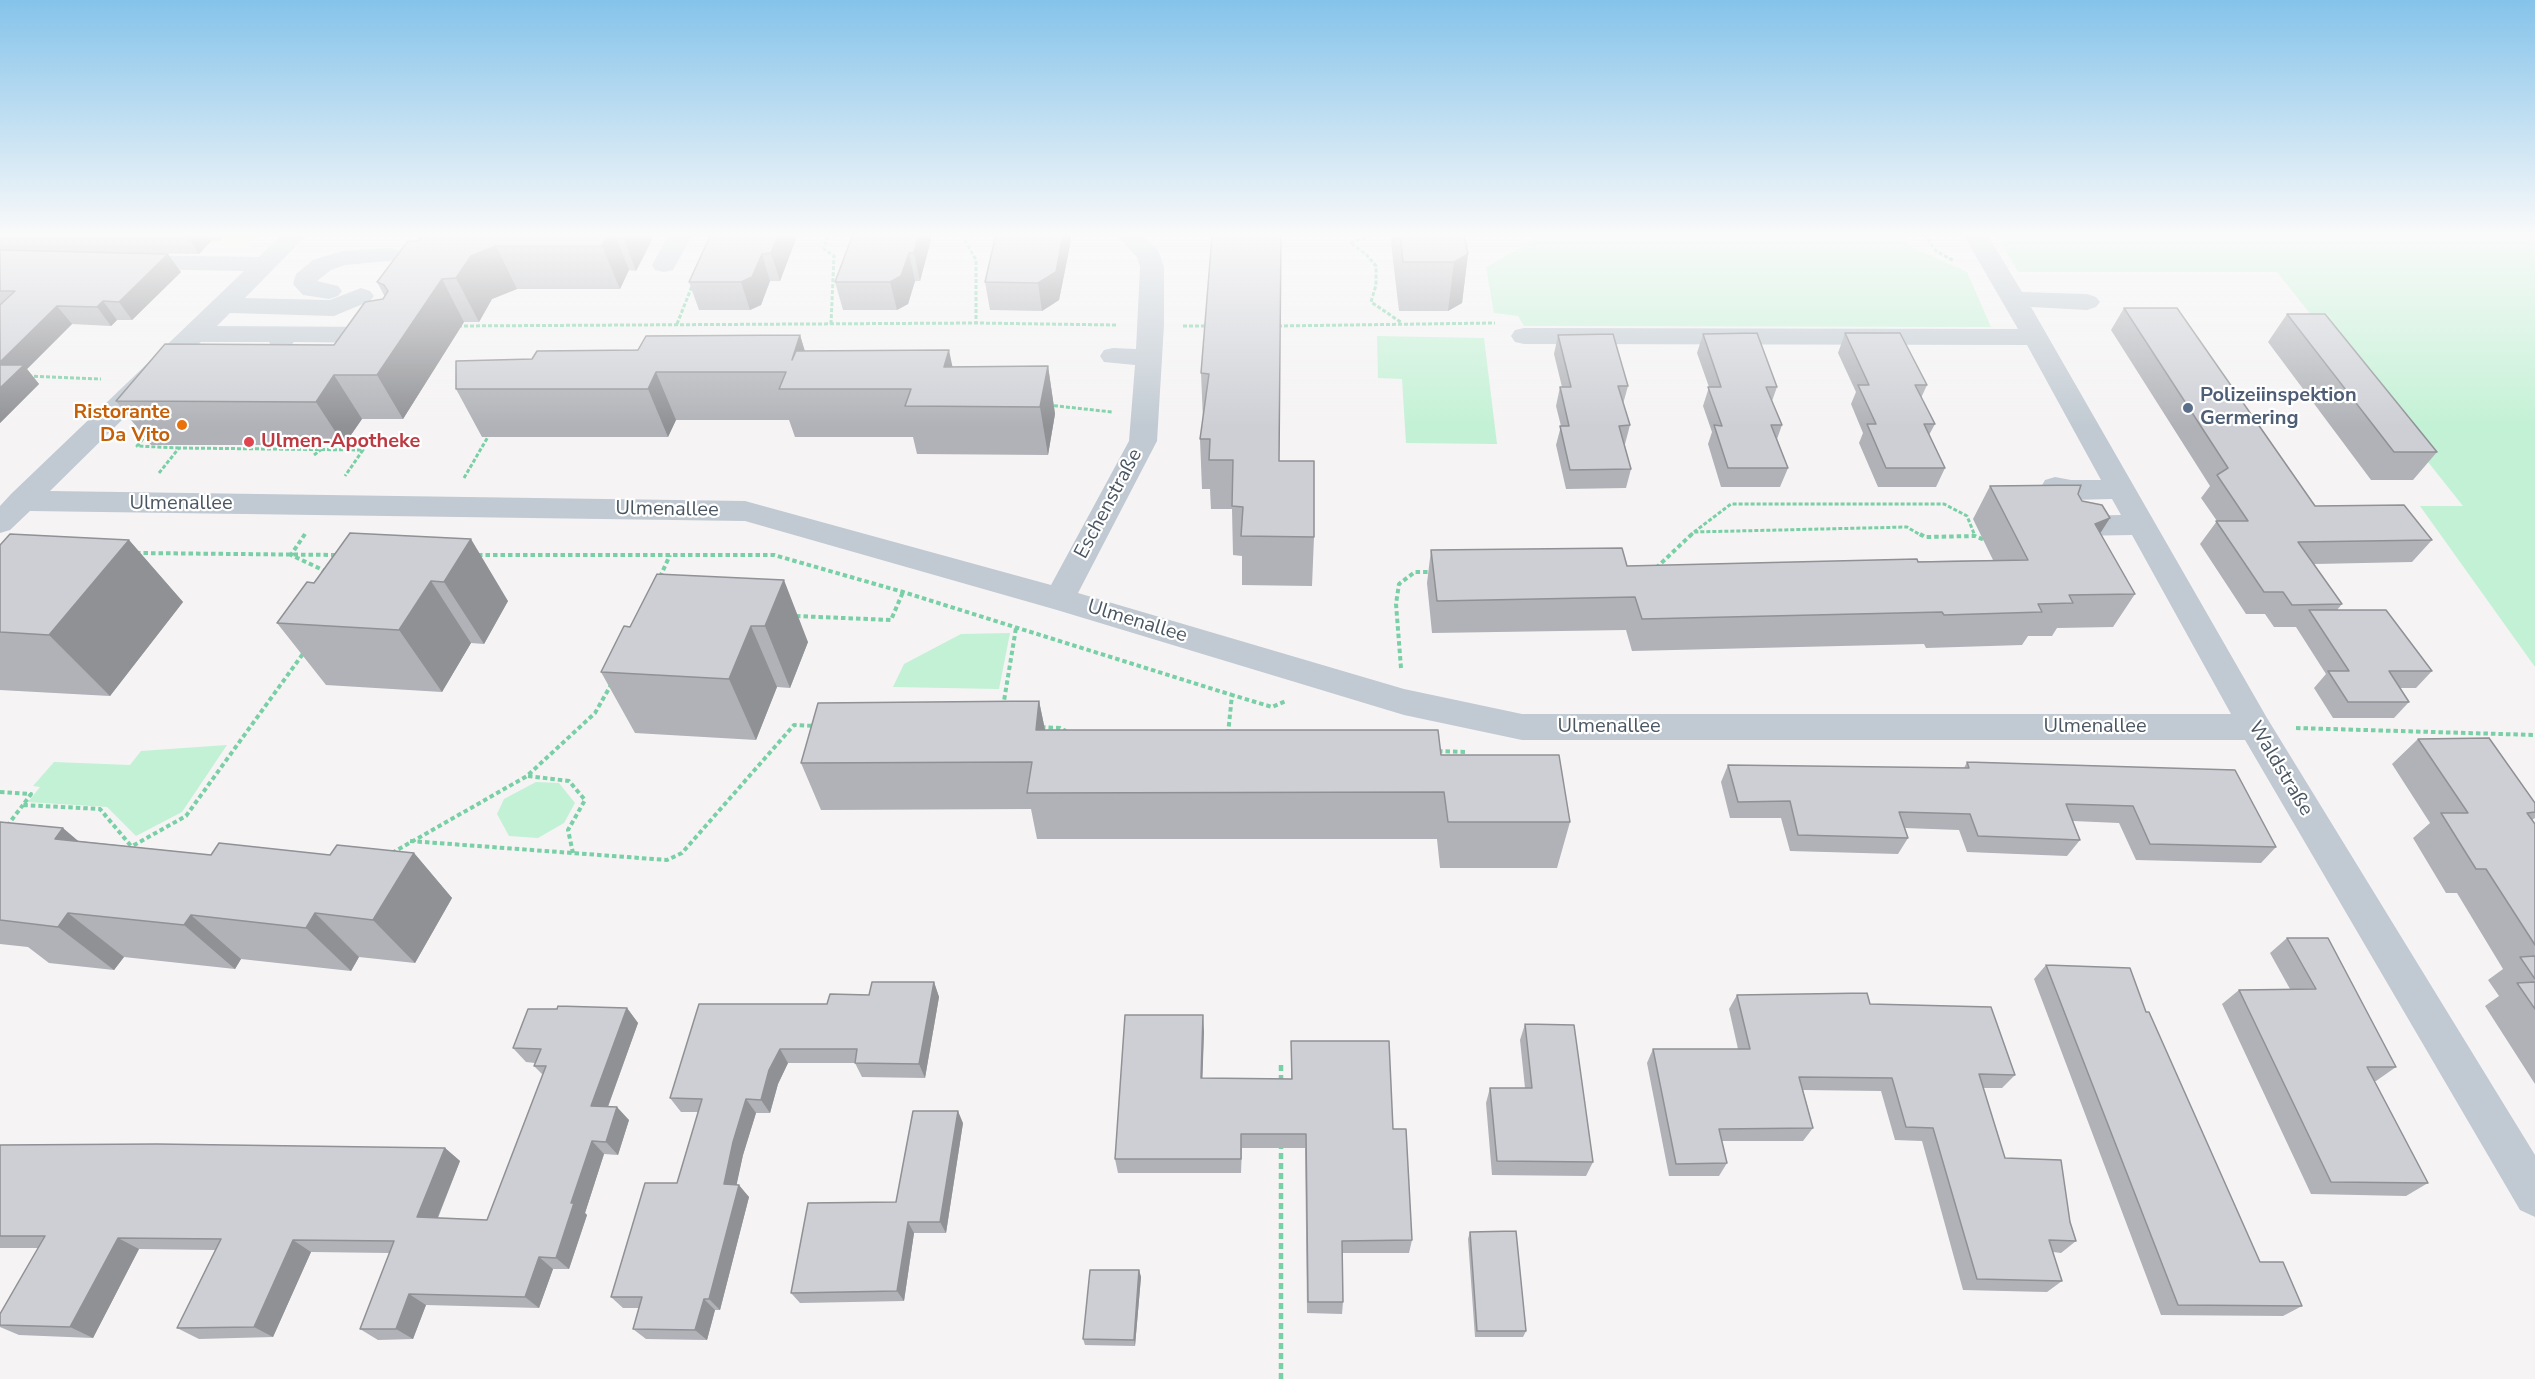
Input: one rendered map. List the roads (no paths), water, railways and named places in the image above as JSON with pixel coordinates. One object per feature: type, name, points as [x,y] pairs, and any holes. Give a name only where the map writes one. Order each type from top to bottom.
[{"type":"street","points":[[10,512],[229,298]]},
{"type":"street","points":[[222,305],[334,308],[356,298]]},
{"type":"street","name":"Eschenstraße","points":[[1059,598],[1143,441],[1151,298]]},
{"type":"street","points":[[2014,299],[2087,302]]},
{"type":"street","name":"Waldstraße","points":[[2014,299],[2255,727],[2535,1196]]},
{"type":"street","points":[[193,334],[284,338],[397,335]]},
{"type":"street","points":[[1524,336],[2035,337]]},
{"type":"street","points":[[1113,356],[1149,357]]},
{"type":"street","points":[[2055,487],[2120,489]]},
{"type":"street","name":"Ulmenallee","points":[[10,512],[133,504],[202,494],[285,494],[325,504],[746,511],[1059,598],[1404,702],[1522,727],[2255,727]]},
{"type":"street","points":[[2075,526],[2140,525]]},
{"type":"place","name":"Polizeiinspektion Germering","points":[[2188,408]]},
{"type":"place","name":"Ristorante Da Vito","points":[[182,425]]},
{"type":"place","name":"Ulmen-Apotheke","points":[[249,442]]}]
